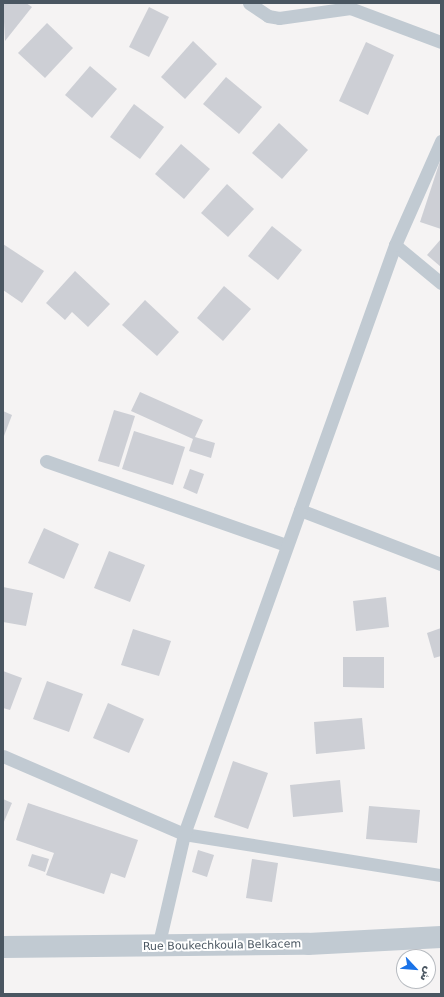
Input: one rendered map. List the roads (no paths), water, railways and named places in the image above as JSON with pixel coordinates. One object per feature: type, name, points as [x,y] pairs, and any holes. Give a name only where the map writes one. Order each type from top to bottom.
[{"type":"street","name":"Rue Boukechkoula Belkacem","points":[[3,947],[158,947],[441,937]]},
{"type":"lane","points":[[249,3],[279,18],[350,8],[441,42]]},
{"type":"lane","points":[[158,947],[184,834],[395,245],[441,141]]},
{"type":"lane","points":[[395,245],[441,283]]},
{"type":"lane","points":[[46,462],[286,546]]},
{"type":"lane","points":[[300,510],[441,564]]},
{"type":"lane","points":[[3,756],[184,834],[441,875]]}]
